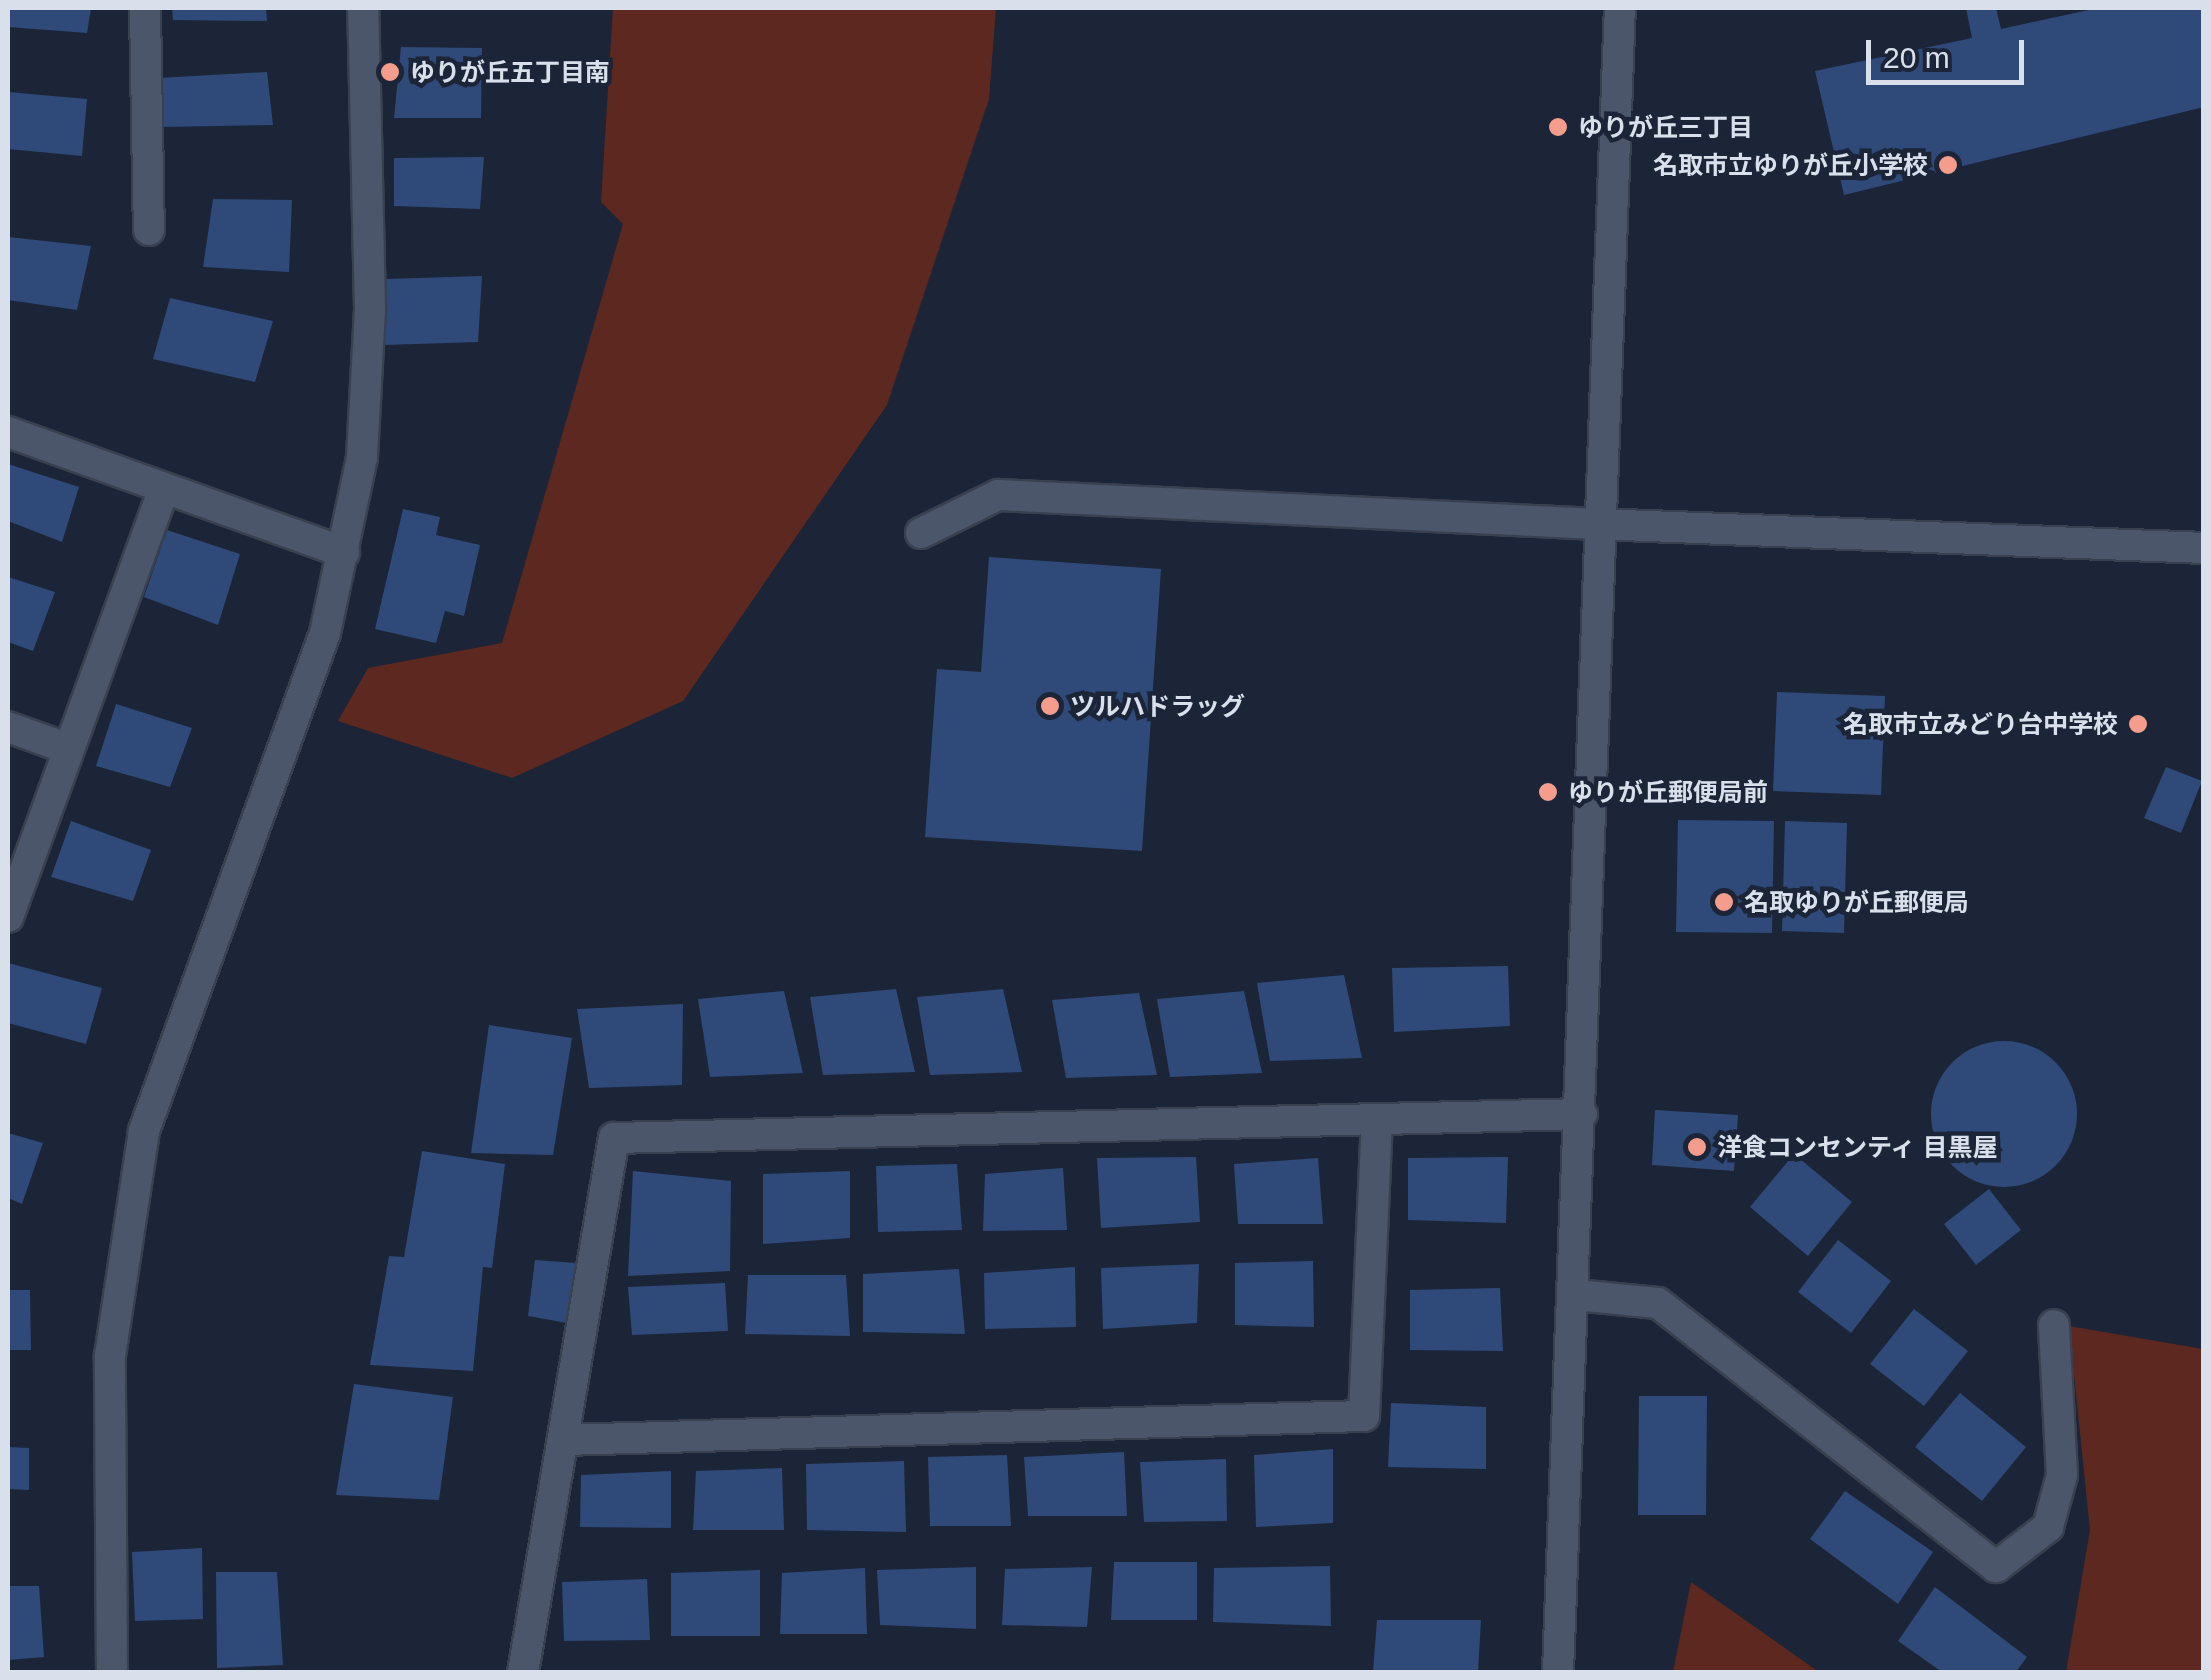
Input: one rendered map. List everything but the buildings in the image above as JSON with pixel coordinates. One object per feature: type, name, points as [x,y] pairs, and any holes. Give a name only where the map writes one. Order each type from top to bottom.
[{"type":"street","points":[[146,8],[149,230]]},
{"type":"street","points":[[112,1672],[110,1356],[144,1130],[325,633],[362,458],[370,308],[363,8]]},
{"type":"street","points":[[1558,1672],[1576,1295],[1598,524],[1620,8]]},
{"type":"street","points":[[8,432],[163,491],[344,552]]},
{"type":"street","points":[[8,918],[66,748],[163,491]]},
{"type":"street","points":[[921,533],[998,495],[2204,548]]},
{"type":"street","points":[[8,727],[66,748]]},
{"type":"street","points":[[523,1672],[614,1138],[1377,1124],[1582,1114]]},
{"type":"street","points":[[564,1440],[1364,1416],[1377,1124]]},
{"type":"street","points":[[1576,1295],[1658,1304],[1996,1567],[2048,1527],[2062,1476],[2054,1325]]},
{"type":"shaded area","points":[[613,8],[996,8],[989,99],[887,405],[683,701],[512,778],[338,721],[368,668],[502,643],[623,224],[601,202]]},
{"type":"shaded area","points":[[2069,1326],[2203,1349],[2203,1672],[2066,1672],[2090,1530]]},
{"type":"shaded area","points":[[1691,1582],[1819,1672],[1673,1672]]},
{"type":"place","name":"ゆりが丘五丁目南","points":[[390,72]]},
{"type":"place","name":"ゆりが丘三丁目","points":[[1558,127]]},
{"type":"place","name":"名取市立ゆりが丘小学校","points":[[1948,165]]},
{"type":"place","name":"ツルハドラッグ","points":[[1050,706]]},
{"type":"place","name":"名取市立みどり台中学校","points":[[2138,724]]},
{"type":"place","name":"ゆりが丘郵便局前","points":[[1548,792]]},
{"type":"place","name":"名取ゆりが丘郵便局","points":[[1724,902]]},
{"type":"place","name":"洋食コンセンティ 目黒屋","points":[[1697,1147]]}]
